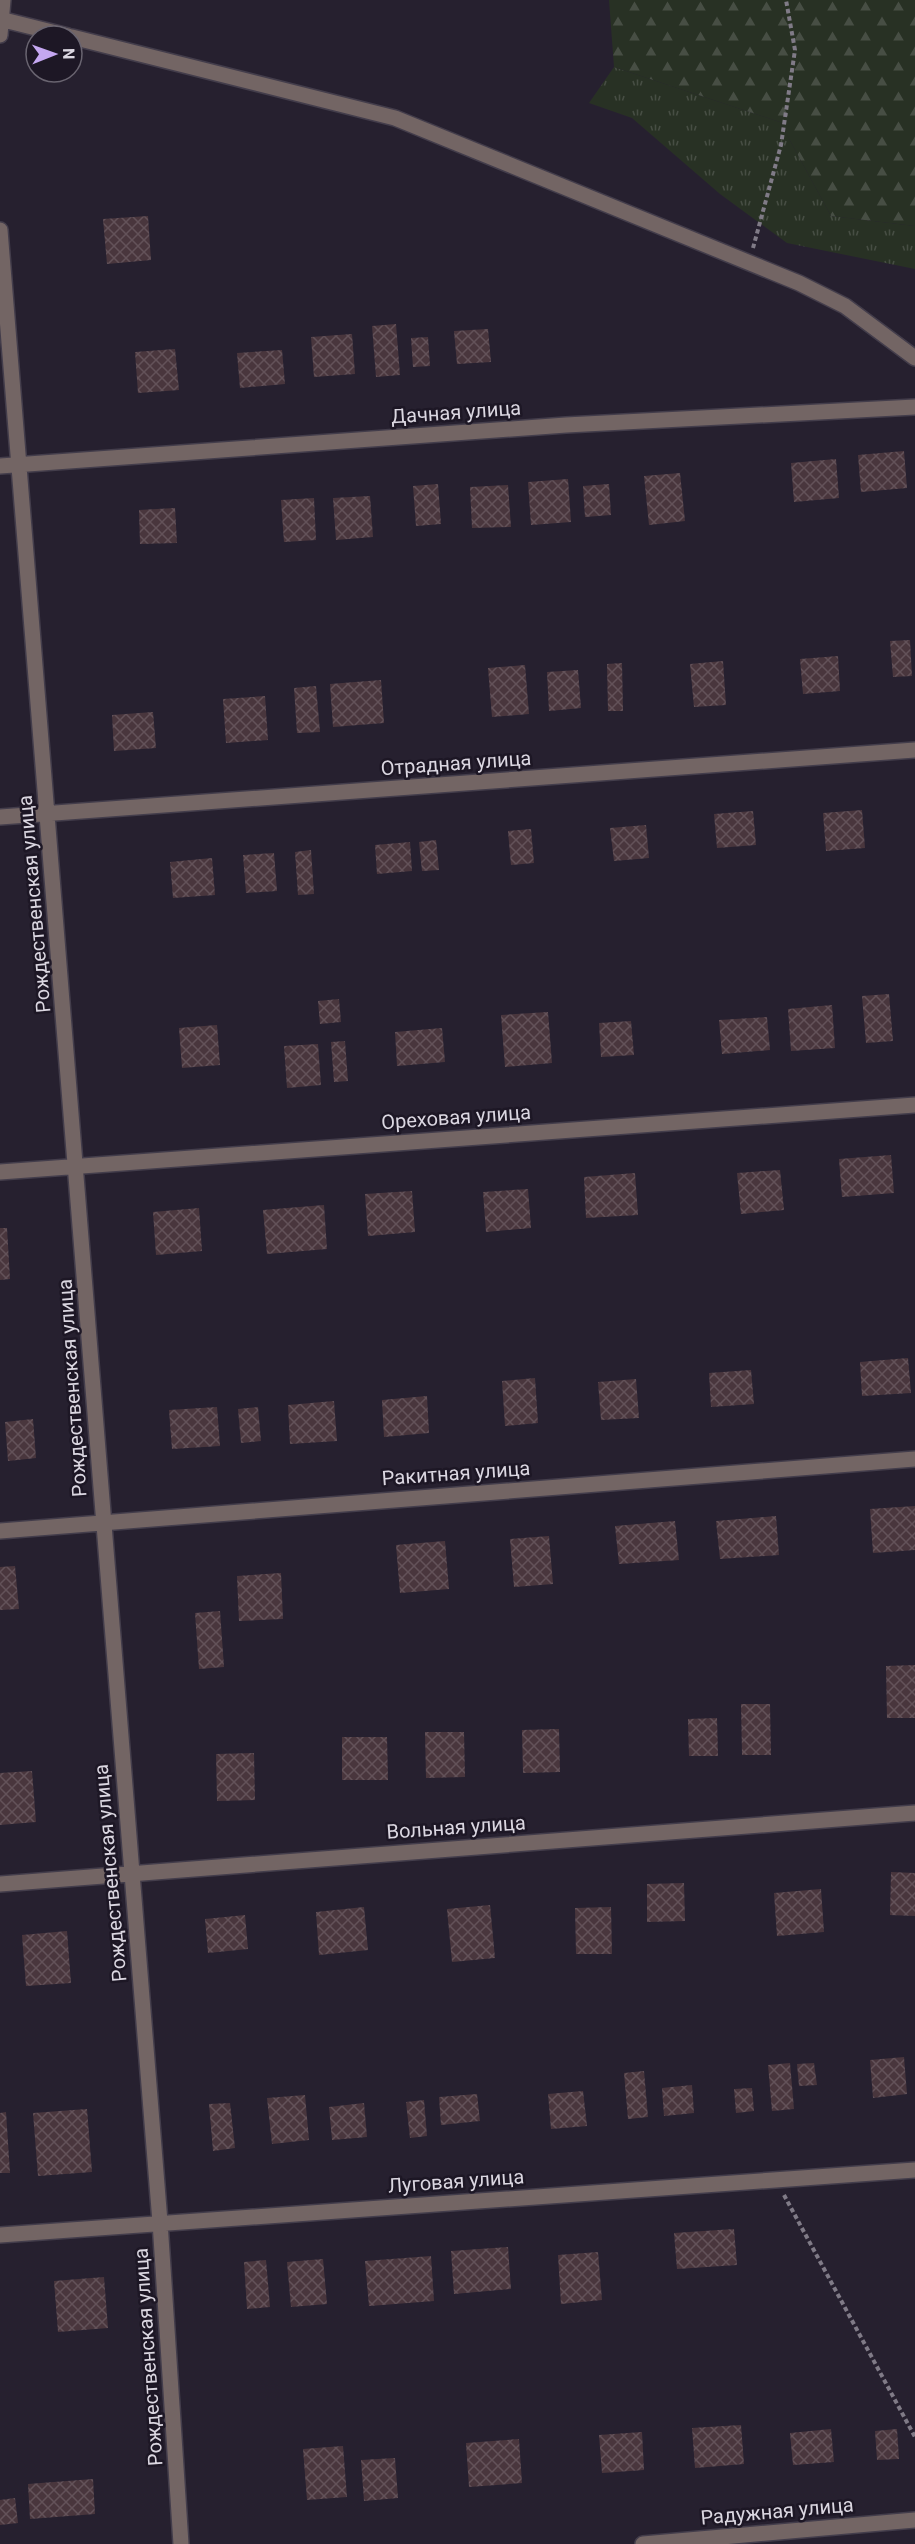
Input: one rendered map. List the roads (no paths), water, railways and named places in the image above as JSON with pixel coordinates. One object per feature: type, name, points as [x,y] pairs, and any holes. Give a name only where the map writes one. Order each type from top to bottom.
[{"type":"street","points":[[3,0],[1,24],[24,28]]},
{"type":"street","points":[[84,40],[395,118],[799,283],[845,306],[915,358]]},
{"type":"street","name":"Рождественская улица","points":[[0,230],[160,2222],[181,2544]]},
{"type":"street","name":"Дачная улица","points":[[0,466],[566,425],[915,406]]},
{"type":"street","name":"Отрадная улица","points":[[0,817],[915,750]]},
{"type":"street","name":"Ореховая улица","points":[[0,1172],[915,1104]]},
{"type":"street","name":"Ракитная улица","points":[[0,1531],[103,1521],[915,1459]]},
{"type":"street","name":"Вольная улица","points":[[0,1884],[131,1872],[915,1813]]},
{"type":"street","name":"Луговая улица","points":[[0,2235],[915,2170]]},
{"type":"street","name":"Радужная улица","points":[[643,2544],[915,2520]]}]
